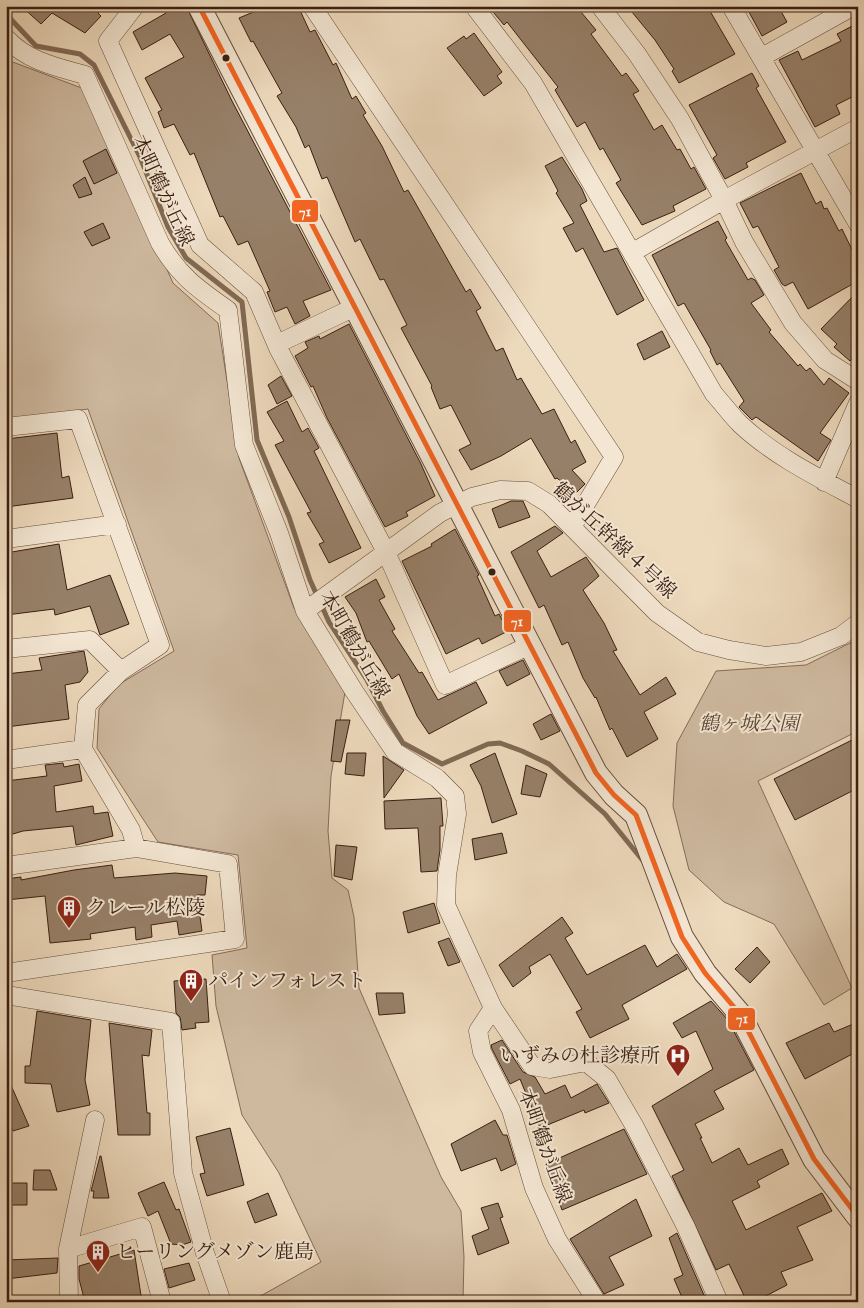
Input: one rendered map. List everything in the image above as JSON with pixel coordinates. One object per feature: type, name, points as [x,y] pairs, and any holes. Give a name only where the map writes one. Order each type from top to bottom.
[{"type":"street","points":[[135,6],[108,40],[200,245],[254,292],[277,344],[386,552],[445,685],[530,645]]},
{"type":"street","points":[[199,6],[596,773],[614,795],[636,815],[686,945],[705,973],[739,1013],[814,1159],[855,1208]]},
{"type":"street","points":[[312,6],[614,457],[572,527]]},
{"type":"street","points":[[474,6],[533,83],[714,394],[740,423],[772,450],[824,482],[858,499]]},
{"type":"street","points":[[600,6],[637,54],[680,119],[724,200],[744,242],[793,323],[825,360],[858,381]]},
{"type":"street","points":[[731,6],[858,224]]},
{"type":"street","points":[[762,57],[854,6]]},
{"type":"street","name":"本町鶴が丘線","points":[[6,38],[16,48],[46,65],[85,75],[160,243],[173,266],[198,289],[228,310],[244,445],[279,534],[315,604],[354,691],[395,752],[437,778],[455,796],[457,814],[447,875],[446,905],[493,1008],[478,1031],[482,1052],[510,1110],[534,1188],[557,1239],[597,1302]]},
{"type":"street","points":[[633,252],[724,200],[858,128]]},
{"type":"street","points":[[277,344],[355,307]]},
{"type":"street","points":[[824,482],[858,402]]},
{"type":"street","points":[[6,427],[78,419],[160,645],[121,671],[87,705],[83,749],[131,830],[136,848]]},
{"type":"street","name":"鶴が丘幹線４号線","points":[[315,604],[440,513],[472,497],[500,490],[528,491],[550,504],[656,613],[698,642],[729,650],[766,656],[801,652],[841,636],[858,623]]},
{"type":"street","points":[[6,539],[117,524]]},
{"type":"street","points":[[6,650],[90,640],[121,671]]},
{"type":"street","points":[[6,760],[83,749]]},
{"type":"street","points":[[6,866],[136,848],[228,864],[235,940],[6,972]]},
{"type":"street","points":[[6,995],[171,1022],[183,1173],[205,1253],[222,1302]]},
{"type":"street","points":[[493,1008],[532,1066],[550,1069],[586,1062],[607,1079],[635,1127],[686,1227],[719,1302]]},
{"type":"street","points":[[69,1302],[68,1249],[95,1120]]},
{"type":"street","points":[[68,1249],[142,1228],[162,1302]]},
{"type":"green space","points":[[6,57],[10,61],[87,90],[173,283],[218,323],[239,458],[294,608],[345,692],[331,776],[328,831],[332,878],[348,890],[354,917],[359,988],[441,1177],[461,1211],[464,1257],[463,1302],[250,1302],[321,1262],[279,1173],[242,1115],[216,1006],[212,955],[247,948],[238,855],[158,842],[97,748],[99,709],[118,685],[174,651],[88,409],[6,420]]},
{"type":"green space","name":"鶴ヶ城公園","points":[[858,639],[858,731],[758,781],[852,988],[824,1005],[774,924],[724,902],[689,870],[673,806],[677,743],[716,671],[806,665]]},
{"type":"building","points":[[21,6],[105,6],[98,13],[101,16],[85,33],[52,13],[41,24]]},
{"type":"building","points":[[162,6],[186,6],[232,101],[331,290],[303,301],[310,316],[295,324],[287,307],[275,312],[267,292],[270,291],[248,241],[238,245],[223,216],[220,217],[194,153],[190,155],[174,124],[164,128],[158,112],[162,110],[145,78],[184,57],[170,34],[142,50],[133,32],[166,13]]},
{"type":"building","points":[[275,6],[298,6],[310,32],[315,30],[333,65],[336,63],[352,99],[356,96],[366,113],[363,115],[382,146],[404,192],[408,190],[466,292],[470,289],[481,308],[476,311],[496,351],[503,348],[517,380],[521,378],[542,414],[554,409],[571,443],[575,440],[586,462],[572,470],[585,484],[575,494],[557,478],[555,479],[531,438],[501,456],[471,470],[459,450],[471,444],[451,405],[440,409],[432,386],[401,328],[407,325],[384,279],[380,280],[360,239],[355,242],[327,177],[322,179],[309,145],[305,148],[296,127],[277,96],[282,93],[253,41],[251,42],[239,18],[263,8],[265,11]]},
{"type":"building","points":[[488,6],[576,6],[596,30],[591,34],[622,76],[626,73],[639,91],[633,94],[654,130],[662,125],[677,150],[680,149],[691,169],[694,167],[706,189],[673,206],[675,211],[642,225],[616,183],[621,180],[603,148],[600,150],[585,122],[577,127],[555,90],[558,87],[507,22],[504,25]]},
{"type":"building","points":[[627,6],[707,6],[735,54],[679,83],[672,71],[674,69],[655,40]]},
{"type":"building","points":[[759,6],[778,6],[787,22],[762,36],[749,12]]},
{"type":"building","points":[[858,23],[858,94],[836,105],[840,114],[815,127],[779,60],[798,51],[802,60],[841,41],[837,34]]},
{"type":"building","points":[[474,33],[502,72],[497,76],[502,83],[484,96],[447,48],[464,36],[466,39]]},
{"type":"building","points":[[752,73],[759,86],[756,88],[786,142],[746,163],[748,167],[725,179],[713,158],[717,155],[689,105]]},
{"type":"building","points":[[106,149],[117,173],[94,184],[83,161]]},
{"type":"building","points":[[562,157],[582,189],[587,201],[580,205],[604,252],[617,248],[644,300],[617,315],[583,248],[576,252],[563,228],[574,223],[556,193],[558,191],[545,166]]},
{"type":"building","points":[[801,173],[816,204],[821,201],[824,209],[827,208],[839,231],[842,229],[858,262],[858,281],[808,309],[793,282],[785,286],[782,284],[774,270],[779,267],[758,226],[753,228],[740,203]]},
{"type":"building","points":[[85,177],[92,194],[79,198],[73,185]]},
{"type":"building","points":[[718,221],[727,238],[725,240],[748,280],[751,278],[755,280],[764,295],[751,303],[771,330],[769,332],[798,366],[800,364],[806,371],[810,368],[824,385],[829,378],[849,393],[820,433],[831,440],[818,461],[756,417],[752,420],[739,407],[744,401],[720,363],[717,365],[711,350],[684,303],[678,306],[652,255]]},
{"type":"building","points":[[103,223],[110,238],[92,246],[84,232]]},
{"type":"building","points":[[858,291],[858,352],[850,361],[834,347],[837,344],[821,329]]},
{"type":"building","points":[[349,324],[421,464],[435,496],[406,512],[408,516],[385,527],[327,418],[313,386],[311,387],[295,356],[308,348],[305,342],[319,336],[320,339]]},
{"type":"building","points":[[662,331],[670,347],[644,360],[637,344]]},
{"type":"building","points":[[281,376],[292,396],[277,404],[268,385]]},
{"type":"building","points":[[287,401],[302,432],[308,428],[319,448],[314,451],[361,548],[329,563],[319,544],[324,542],[307,513],[311,512],[275,445],[284,441],[267,412]]},
{"type":"building","points":[[57,433],[62,478],[69,476],[73,498],[6,507],[6,439]]},
{"type":"building","points":[[511,501],[523,501],[530,517],[499,528],[492,509]]},
{"type":"building","points":[[555,526],[563,533],[537,551],[551,577],[586,557],[599,576],[583,590],[604,623],[617,650],[613,651],[640,695],[666,677],[676,694],[644,712],[658,739],[627,757],[612,728],[610,730],[596,697],[583,678],[568,642],[562,645],[544,605],[539,608],[511,552]]},
{"type":"building","points":[[455,529],[479,575],[477,576],[495,616],[499,614],[508,631],[482,644],[479,638],[446,654],[402,561],[432,546],[431,544]]},
{"type":"building","points":[[59,544],[67,590],[110,575],[129,624],[100,635],[90,606],[55,615],[54,609],[6,615],[6,553]]},
{"type":"building","points":[[376,579],[385,597],[379,600],[395,629],[392,631],[419,673],[422,672],[438,700],[476,682],[487,703],[429,734],[417,716],[399,674],[392,679],[369,641],[367,642],[356,613],[345,597]]},
{"type":"building","points":[[84,651],[88,672],[80,682],[65,685],[69,719],[6,727],[6,674],[42,670],[39,658]]},
{"type":"building","points":[[523,660],[530,674],[507,686],[499,671]]},
{"type":"building","points":[[551,714],[560,731],[541,740],[533,724]]},
{"type":"building","points":[[336,720],[350,720],[341,762],[331,761]]},
{"type":"building","points":[[852,740],[858,752],[858,788],[795,820],[774,779]]},
{"type":"building","points":[[347,753],[366,753],[364,776],[345,774]]},
{"type":"building","points":[[495,753],[517,814],[492,823],[481,786],[470,765]]},
{"type":"building","points":[[383,756],[404,770],[384,798]]},
{"type":"building","points":[[63,763],[64,767],[79,764],[82,781],[54,786],[56,812],[93,806],[94,814],[108,812],[113,836],[76,845],[73,826],[23,831],[6,836],[6,781],[47,776],[45,765]]},
{"type":"building","points":[[526,765],[547,774],[540,797],[521,794]]},
{"type":"building","points":[[441,798],[443,826],[440,826],[440,850],[437,871],[421,872],[418,828],[385,829],[384,801]]},
{"type":"building","points":[[502,833],[507,853],[475,860],[472,839]]},
{"type":"building","points":[[336,845],[357,847],[352,880],[334,876]]},
{"type":"building","points":[[112,865],[114,878],[175,873],[207,876],[205,895],[197,895],[202,931],[179,935],[177,921],[151,925],[152,937],[136,940],[135,927],[90,934],[91,939],[50,943],[45,896],[6,900],[6,879],[21,877],[21,880]]},
{"type":"building","points":[[434,903],[440,923],[408,933],[403,912]]},
{"type":"building","points":[[562,917],[573,933],[565,938],[587,975],[645,945],[657,967],[677,954],[687,969],[622,1005],[629,1019],[590,1038],[576,1012],[582,1009],[550,954],[529,967],[531,973],[513,987],[499,965]]},
{"type":"building","points":[[449,938],[460,962],[448,966],[438,942]]},
{"type":"building","points":[[757,947],[770,962],[750,983],[735,969]]},
{"type":"building","name":"パインフォレスト","points":[[206,979],[209,1022],[195,1023],[196,1028],[182,1030],[180,1017],[176,1013],[174,981]]},
{"type":"building","points":[[376,993],[403,993],[405,1013],[379,1015]]},
{"type":"building","points":[[711,1001],[728,1020],[754,1070],[714,1091],[724,1109],[695,1124],[702,1138],[700,1138],[712,1163],[739,1148],[748,1165],[782,1149],[789,1164],[757,1181],[760,1187],[732,1201],[746,1230],[822,1193],[832,1211],[797,1227],[813,1260],[781,1272],[787,1285],[754,1302],[747,1302],[729,1264],[716,1270],[672,1176],[684,1170],[652,1106],[713,1069],[696,1031],[682,1038],[673,1023]]},
{"type":"building","points":[[37,1011],[91,1020],[85,1080],[90,1105],[57,1112],[51,1084],[25,1083],[25,1066],[30,1066]]},
{"type":"building","points":[[858,1022],[858,1051],[805,1079],[786,1043],[829,1023],[834,1032]]},
{"type":"building","points":[[109,1023],[152,1030],[149,1056],[142,1055],[147,1113],[150,1113],[150,1135],[118,1135]]},
{"type":"building","points":[[502,1040],[523,1072],[535,1077],[545,1094],[565,1085],[571,1098],[597,1084],[609,1103],[585,1113],[584,1110],[540,1128],[520,1079],[510,1084],[492,1049],[491,1045]]},
{"type":"building","points":[[6,1074],[29,1126],[13,1131],[6,1112]]},
{"type":"building","points":[[495,1120],[503,1135],[507,1135],[516,1164],[501,1171],[496,1158],[461,1171],[451,1144]]},
{"type":"building","points":[[230,1128],[244,1185],[207,1196],[200,1174],[205,1173],[196,1137]]},
{"type":"building","points":[[624,1129],[647,1174],[562,1210],[546,1164]]},
{"type":"building","points":[[100,1156],[109,1198],[93,1198],[94,1191],[91,1191]]},
{"type":"building","points":[[34,1170],[50,1170],[57,1190],[33,1190]]},
{"type":"building","points":[[164,1182],[176,1210],[179,1209],[191,1242],[182,1245],[171,1244],[158,1211],[148,1216],[138,1193]]},
{"type":"building","points":[[6,1183],[27,1183],[27,1205],[6,1205]]},
{"type":"building","points":[[268,1193],[277,1215],[255,1223],[247,1202]]},
{"type":"building","points":[[636,1199],[652,1236],[609,1257],[624,1285],[604,1294],[570,1239]]},
{"type":"building","points":[[498,1203],[503,1217],[500,1218],[509,1243],[478,1255],[472,1236],[489,1229],[481,1208]]},
{"type":"building","points":[[677,1233],[707,1302],[684,1302],[674,1279],[683,1275],[669,1238]]},
{"type":"building","points":[[134,1250],[142,1302],[85,1302],[79,1279],[79,1266]]},
{"type":"building","points":[[58,1258],[57,1273],[6,1279],[6,1260]]},
{"type":"building","points":[[189,1263],[195,1280],[169,1288],[164,1269]]},
{"type":"waterway","points":[[6,14],[36,46],[80,54],[94,65],[140,157],[168,227],[186,258],[242,302],[257,440],[289,517],[310,580],[329,622],[367,680],[403,743],[442,764],[488,744],[500,743],[549,764],[605,814],[644,862]]},
{"type":"transit line","name":"71","points":[[199,6],[596,773],[614,795],[636,815],[682,937],[705,973],[739,1013],[814,1159],[858,1217]]},
{"type":"place","name":"クレール松陵","points":[[69,929]]},
{"type":"place","name":"パインフォレスト","points":[[191,1002]]},
{"type":"place","name":"いずみの杜診療所","points":[[678,1077]]},
{"type":"place","name":"ヒーリングメゾン鹿島","points":[[98,1273]]}]
